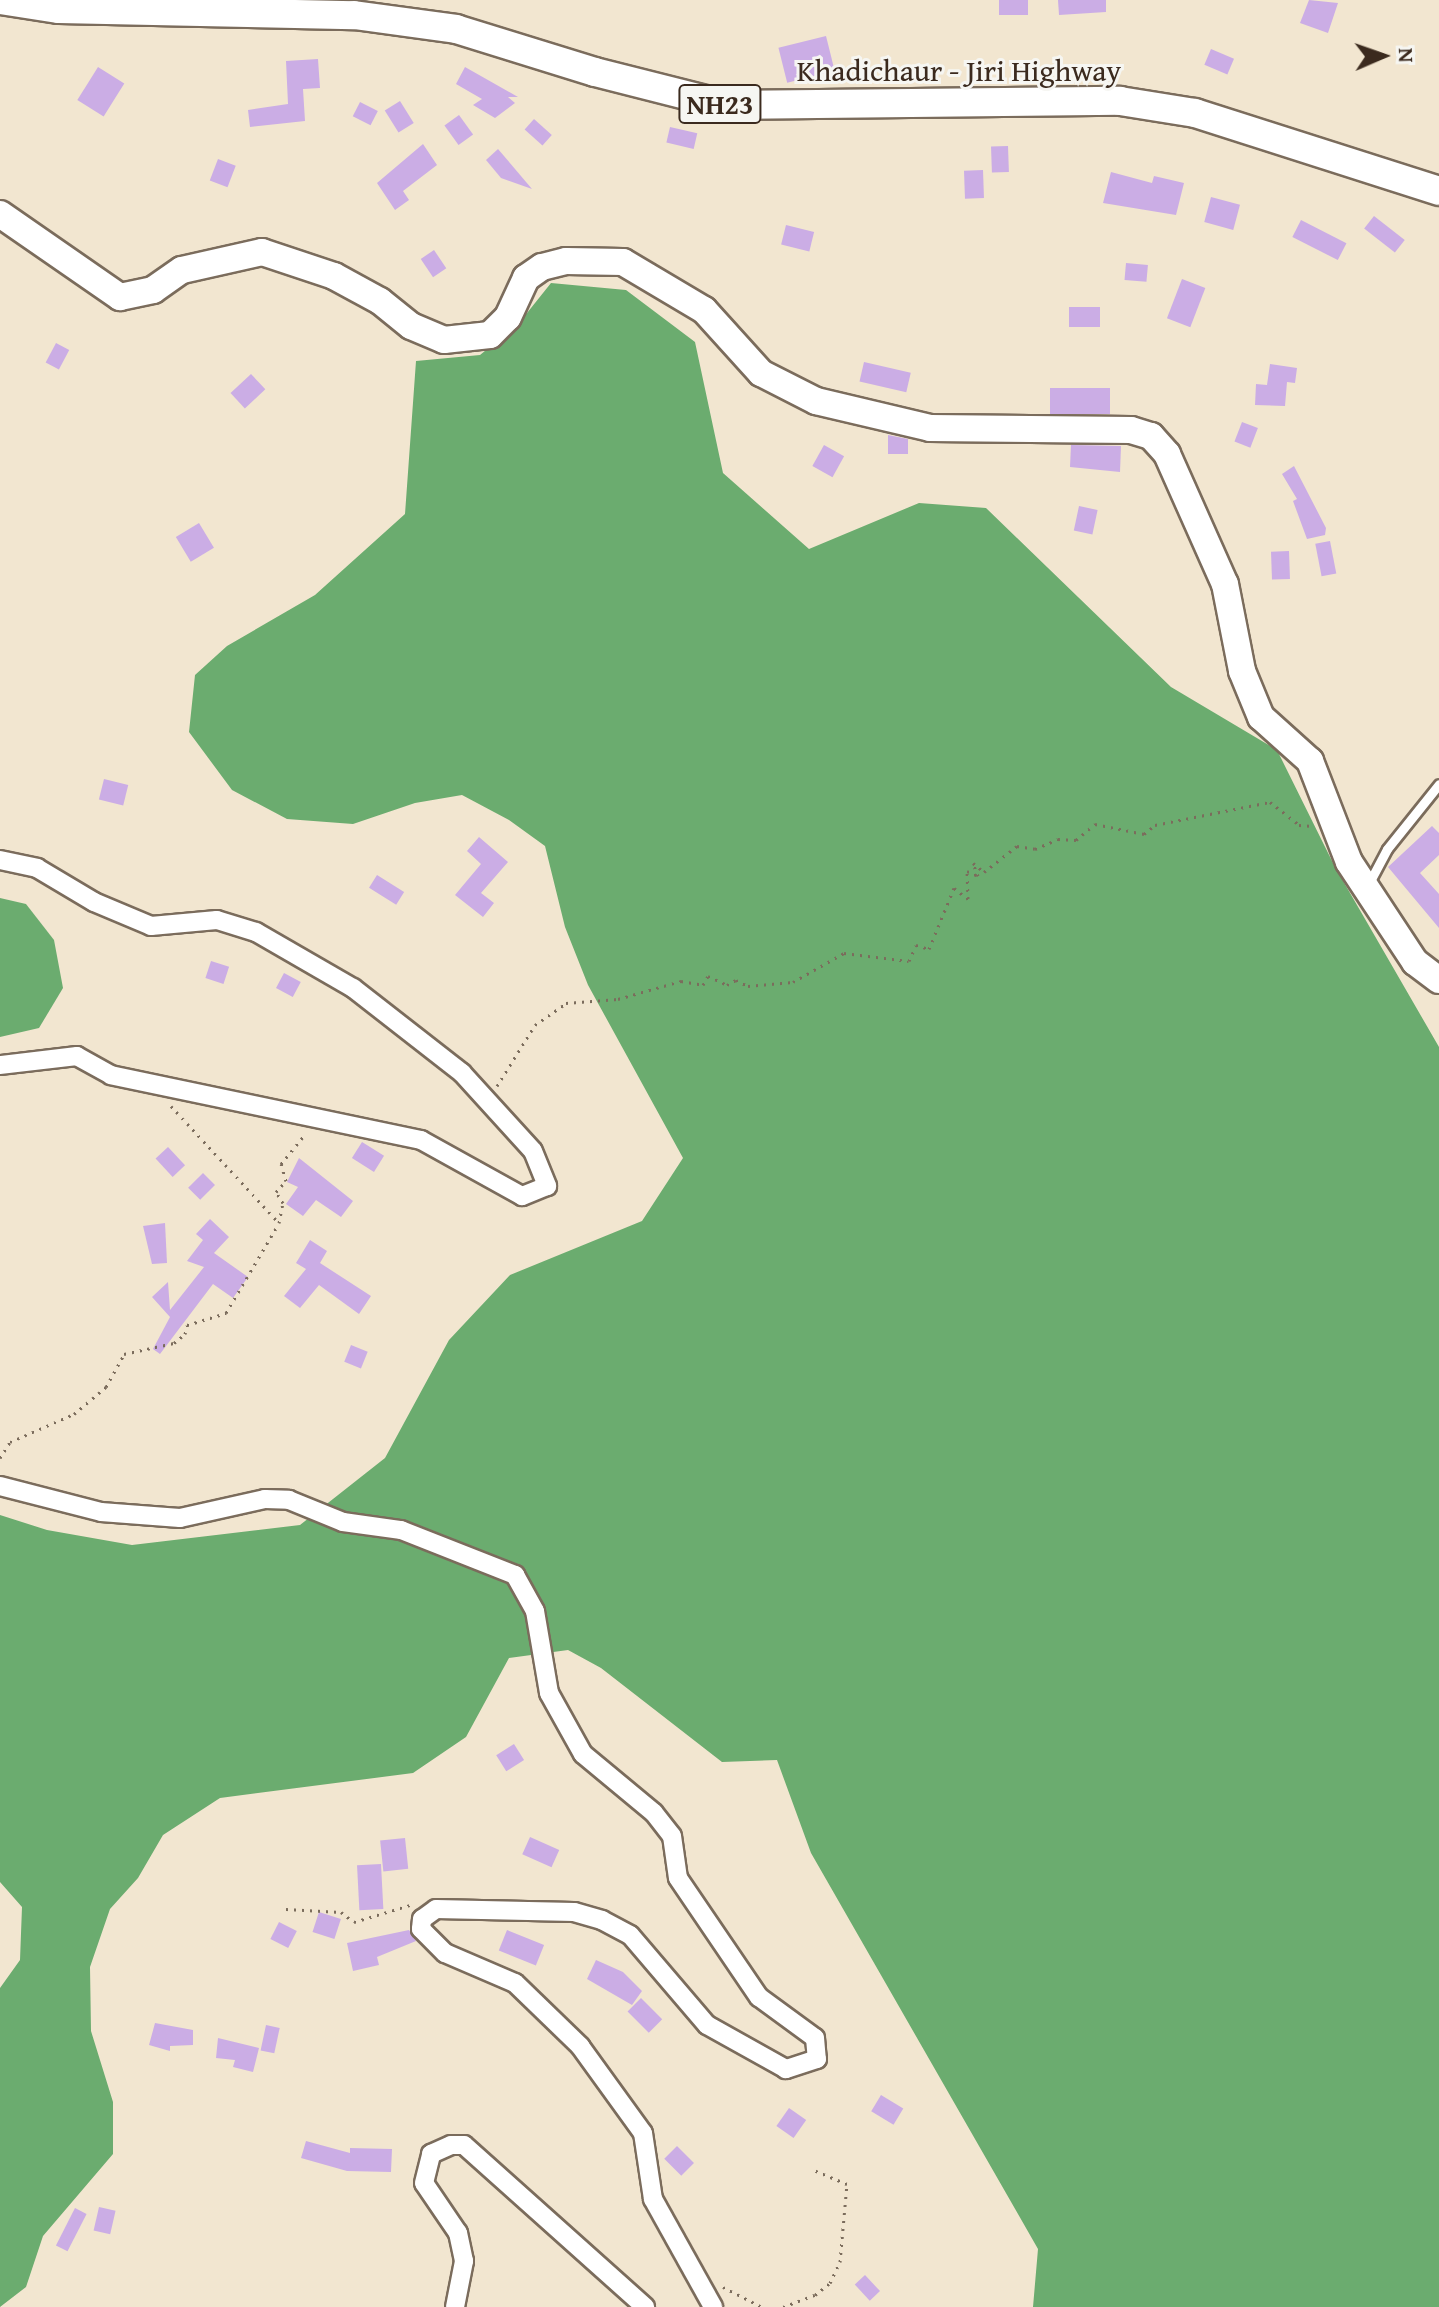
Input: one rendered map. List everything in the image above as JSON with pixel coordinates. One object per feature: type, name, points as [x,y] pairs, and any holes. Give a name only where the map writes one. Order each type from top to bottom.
[{"type":"main road","name":"Khadichaur - Jiri Highway","points":[[0,0],[59,9],[354,15],[444,27],[725,105],[1120,101],[1195,113],[1439,191]]},
{"type":"main road","points":[[0,214],[120,297],[153,290],[182,270],[262,252],[334,276],[380,301],[411,326],[444,340],[490,335],[508,317],[526,278],[542,267],[566,261],[623,262],[704,310],[761,373],[816,401],[930,428],[1131,430],[1151,436],[1167,454],[1225,584],[1242,671],[1261,717],[1310,761],[1332,829],[1365,889],[1415,962],[1439,980]]},
{"type":"street","points":[[0,860],[37,868],[94,902],[151,926],[217,920],[256,932],[353,988],[431,1046],[488,1101],[533,1151],[547,1186],[522,1196],[421,1140],[350,1121],[315,1119],[201,1090],[111,1075],[77,1056],[0,1065]]},
{"type":"street","points":[[0,1486],[101,1512],[180,1518],[265,1499],[289,1500],[343,1522],[401,1530],[515,1575],[535,1611],[549,1693],[583,1754],[654,1813],[672,1836],[678,1878],[759,1997],[815,2038],[817,2059],[786,2069],[707,2025],[630,1935],[602,1920],[574,1912],[499,1907],[436,1909],[422,1919],[426,1939],[445,1953],[515,1983],[580,2046],[643,2133],[653,2199],[713,2307]]},
{"type":"street","points":[[455,2307],[464,2261],[458,2233],[424,2183],[431,2154],[451,2145],[464,2145],[645,2307]]},
{"type":"lane","points":[[1365,889],[1387,849],[1439,784]]},
{"type":"path","points":[[488,1101],[535,1025],[566,1003],[618,999],[681,981],[703,985],[708,976],[727,985],[736,980],[748,986],[793,982],[844,953],[909,961],[916,945],[929,949],[954,888],[968,899],[967,871],[978,876],[973,863],[984,872],[1017,846],[1035,849],[1058,839],[1076,840],[1095,824],[1144,834],[1155,825],[1270,802],[1299,825],[1332,829]]},
{"type":"path","points":[[159,1100],[171,1106],[279,1223]]},
{"type":"path","points":[[0,1458],[10,1442],[74,1414],[106,1387],[124,1354],[174,1343],[185,1334],[187,1325],[226,1313],[279,1223],[283,1203],[276,1192],[286,1181],[281,1164],[317,1123],[315,1119]]},
{"type":"path","points":[[286,1909],[341,1912],[354,1922],[411,1904],[422,1919]]},
{"type":"path","points":[[783,2307],[815,2295],[830,2283],[840,2262],[847,2184],[811,2169]]},
{"type":"path","points":[[701,2281],[740,2292],[762,2307]]},
{"type":"green space","points":[[551,283],[626,290],[695,342],[723,473],[809,549],[919,503],[986,508],[1171,687],[1277,750],[1335,867],[1439,1047],[1439,2307],[1033,2307],[1038,2249],[811,1853],[777,1760],[722,1762],[601,1668],[568,1650],[509,1658],[466,1737],[413,1773],[220,1798],[163,1835],[138,1878],[110,1909],[90,1967],[91,2031],[113,2102],[113,2154],[43,2236],[26,2287],[0,2307],[0,1988],[20,1960],[22,1907],[0,1882],[0,1515],[47,1530],[132,1545],[300,1525],[385,1458],[449,1340],[510,1275],[642,1221],[683,1158],[588,985],[565,927],[545,846],[509,820],[462,795],[415,803],[353,824],[287,819],[232,790],[189,732],[195,675],[227,646],[315,595],[405,514],[416,361],[480,355],[519,323]]},
{"type":"green space","points":[[0,898],[26,904],[54,940],[63,988],[39,1028],[0,1037]]},
{"type":"building","points":[[999,0],[1028,0],[1028,15],[999,15]]},
{"type":"building","points":[[1058,0],[1106,0],[1106,12],[1059,15]]},
{"type":"building","points":[[1309,0],[1338,3],[1328,33],[1300,23]]},
{"type":"building","points":[[826,36],[835,71],[787,83],[778,48]]},
{"type":"building","points":[[1211,49],[1234,59],[1227,74],[1204,65]]},
{"type":"building","points":[[318,59],[320,88],[303,89],[305,121],[250,127],[248,110],[288,104],[286,61]]},
{"type":"building","points":[[98,67],[124,83],[104,117],[77,100]]},
{"type":"building","points":[[465,67],[518,97],[508,97],[515,103],[495,118],[473,105],[482,99],[456,84]]},
{"type":"building","points":[[400,101],[414,123],[399,133],[385,111]]},
{"type":"building","points":[[360,102],[378,111],[371,125],[353,116]]},
{"type":"building","points":[[459,115],[473,134],[459,145],[444,126]]},
{"type":"building","points":[[534,119],[552,135],[542,145],[525,129]]},
{"type":"building","points":[[670,127],[697,133],[694,149],[666,143]]},
{"type":"building","points":[[423,144],[437,165],[403,191],[409,200],[395,210],[377,183]]},
{"type":"building","points":[[1008,146],[1009,172],[992,173],[991,147]]},
{"type":"building","points":[[498,149],[532,189],[501,178],[486,160]]},
{"type":"building","points":[[218,159],[236,166],[227,187],[210,180]]},
{"type":"building","points":[[983,170],[984,198],[965,199],[964,171]]},
{"type":"building","points":[[1111,172],[1152,183],[1154,176],[1184,183],[1176,215],[1103,203]]},
{"type":"building","points":[[1211,197],[1240,205],[1233,230],[1204,222]]},
{"type":"building","points":[[1374,216],[1405,240],[1395,253],[1364,229]]},
{"type":"building","points":[[1301,220],[1346,243],[1338,260],[1292,237]]},
{"type":"building","points":[[786,225],[814,232],[809,251],[781,244]]},
{"type":"building","points":[[434,250],[446,268],[433,277],[421,259]]},
{"type":"building","points":[[1126,263],[1148,265],[1146,282],[1125,280]]},
{"type":"building","points":[[1182,279],[1205,288],[1190,327],[1167,318]]},
{"type":"building","points":[[1069,307],[1100,307],[1100,327],[1069,327]]},
{"type":"building","points":[[56,343],[69,350],[59,369],[46,362]]},
{"type":"building","points":[[864,362],[911,373],[906,392],[860,381]]},
{"type":"building","points":[[1270,364],[1297,368],[1295,383],[1287,382],[1285,406],[1255,405],[1256,384],[1267,385]]},
{"type":"building","points":[[251,374],[265,389],[245,408],[231,393]]},
{"type":"building","points":[[1050,388],[1110,388],[1110,414],[1050,414]]},
{"type":"building","points":[[1242,422],[1258,428],[1250,448],[1234,442]]},
{"type":"building","points":[[888,435],[908,439],[908,454],[888,454]]},
{"type":"building","points":[[824,445],[844,456],[832,477],[812,466]]},
{"type":"building","points":[[1071,445],[1121,446],[1120,472],[1070,467]]},
{"type":"building","points":[[1294,466],[1326,528],[1325,535],[1307,539],[1293,501],[1297,499],[1282,474]]},
{"type":"building","points":[[1079,506],[1098,510],[1092,534],[1074,530]]},
{"type":"building","points":[[199,523],[214,548],[191,562],[176,537]]},
{"type":"building","points":[[1330,541],[1336,573],[1322,576],[1315,544]]},
{"type":"building","points":[[1289,551],[1290,579],[1272,580],[1271,552]]},
{"type":"building","points":[[104,779],[128,785],[123,805],[99,799]]},
{"type":"building","points":[[1432,826],[1439,833],[1439,855],[1420,873],[1439,894],[1439,928],[1388,867]]},
{"type":"building","points":[[479,837],[508,862],[481,893],[494,903],[483,917],[455,895],[481,864],[467,851]]},
{"type":"building","points":[[377,875],[404,892],[396,905],[369,888]]},
{"type":"building","points":[[211,961],[229,967],[224,984],[205,978]]},
{"type":"building","points":[[284,973],[301,982],[293,997],[276,988]]},
{"type":"building","points":[[362,1142],[384,1156],[374,1172],[352,1158]]},
{"type":"building","points":[[168,1147],[185,1165],[173,1177],[156,1159]]},
{"type":"building","points":[[299,1158],[353,1201],[341,1217],[316,1200],[303,1216],[286,1204],[298,1187],[287,1182]]},
{"type":"building","points":[[203,1173],[215,1185],[200,1200],[188,1188]]},
{"type":"building","points":[[210,1219],[229,1237],[214,1253],[248,1277],[233,1298],[213,1284],[160,1354],[153,1349],[170,1317],[152,1297],[168,1282],[170,1310],[204,1267],[187,1261],[203,1240],[196,1234]]},
{"type":"building","points":[[165,1223],[167,1263],[152,1264],[143,1226]]},
{"type":"building","points":[[310,1240],[327,1251],[320,1263],[371,1296],[359,1314],[319,1285],[300,1308],[284,1296],[306,1269],[296,1263]]},
{"type":"building","points":[[351,1345],[368,1352],[361,1368],[344,1362]]},
{"type":"building","points":[[514,1744],[524,1760],[506,1771],[496,1755]]},
{"type":"building","points":[[530,1837],[559,1850],[552,1867],[522,1854]]},
{"type":"building","points":[[405,1838],[408,1869],[383,1871],[380,1841]]},
{"type":"building","points":[[381,1864],[383,1909],[359,1910],[357,1865]]},
{"type":"building","points":[[319,1912],[341,1919],[334,1939],[313,1932]]},
{"type":"building","points":[[279,1922],[297,1931],[288,1948],[270,1939]]},
{"type":"building","points":[[409,1930],[416,1941],[377,1957],[379,1965],[353,1971],[347,1943]]},
{"type":"building","points":[[507,1930],[544,1945],[536,1965],[499,1950]]},
{"type":"building","points":[[596,1960],[623,1972],[642,1991],[632,2005],[587,1979]]},
{"type":"building","points":[[641,1998],[662,2019],[649,2033],[628,2011]]},
{"type":"building","points":[[155,2023],[193,2030],[193,2045],[170,2046],[170,2051],[149,2045]]},
{"type":"building","points":[[266,2025],[280,2028],[274,2053],[261,2050]]},
{"type":"building","points":[[218,2038],[259,2048],[253,2072],[233,2067],[235,2060],[216,2058]]},
{"type":"building","points":[[881,2095],[903,2108],[894,2125],[871,2111]]},
{"type":"building","points":[[789,2108],[806,2120],[794,2138],[776,2126]]},
{"type":"building","points":[[306,2141],[350,2153],[350,2148],[392,2149],[391,2172],[347,2171],[301,2158]]},
{"type":"building","points":[[677,2146],[694,2163],[681,2176],[664,2159]]},
{"type":"building","points":[[99,2207],[116,2211],[110,2234],[94,2230]]},
{"type":"building","points":[[75,2208],[87,2214],[68,2251],[56,2245]]},
{"type":"building","points":[[865,2275],[880,2291],[870,2301],[855,2285]]}]
